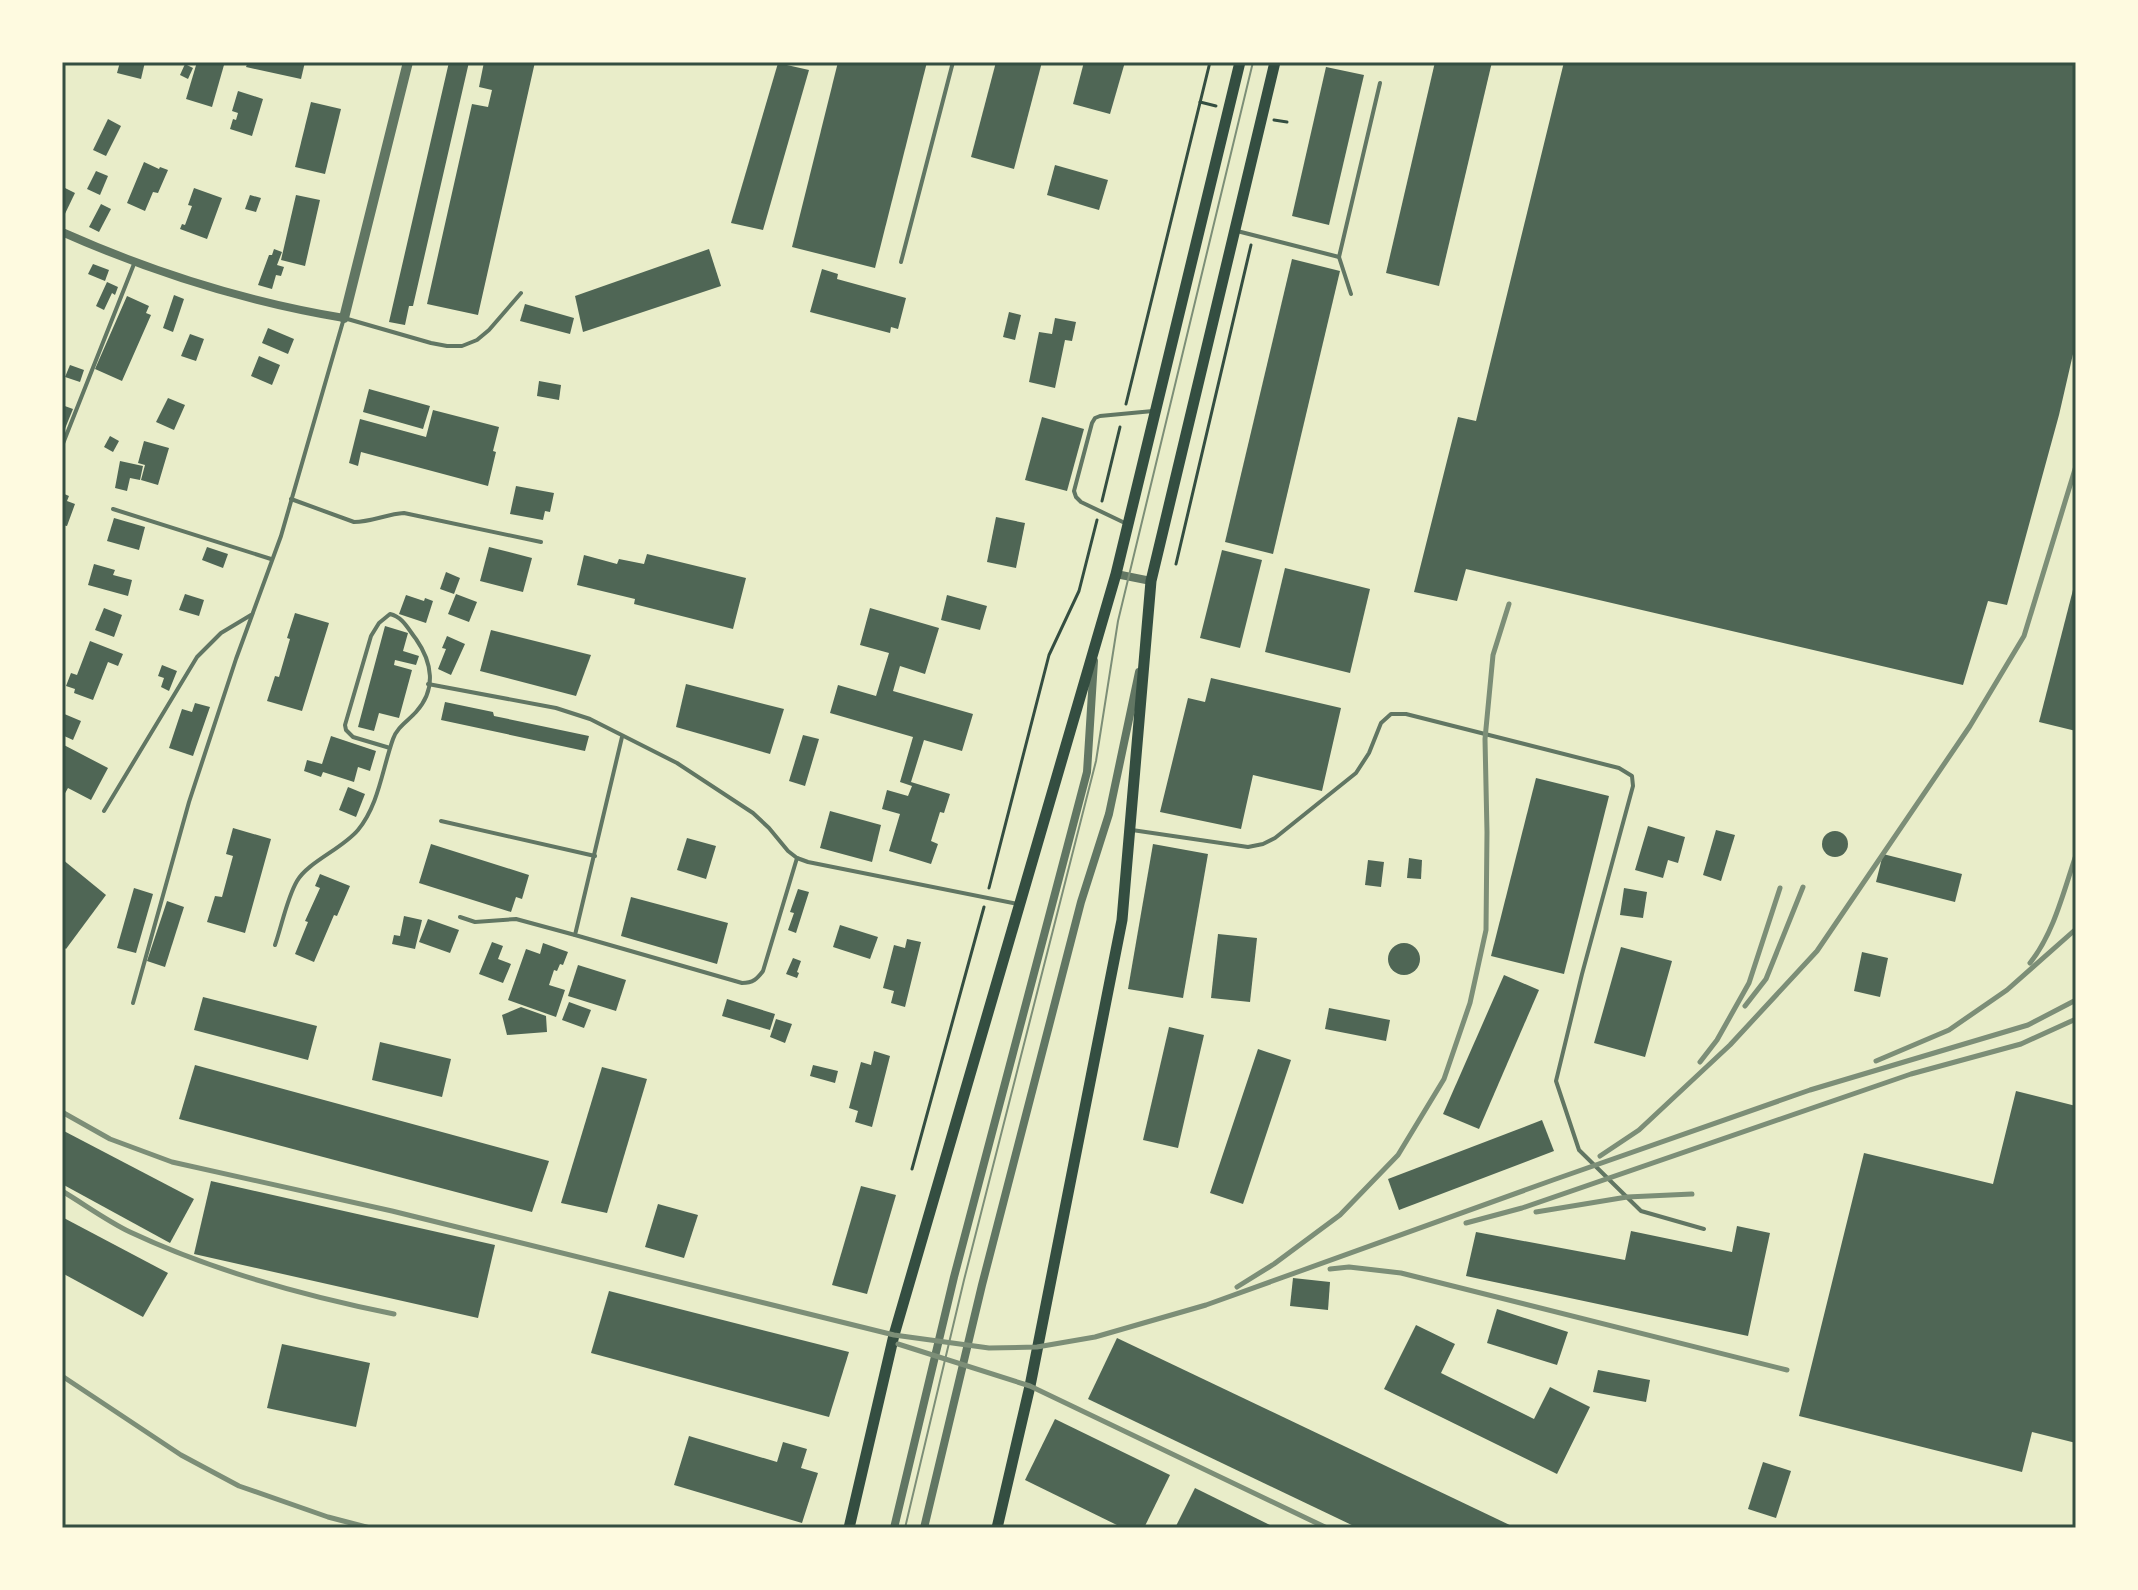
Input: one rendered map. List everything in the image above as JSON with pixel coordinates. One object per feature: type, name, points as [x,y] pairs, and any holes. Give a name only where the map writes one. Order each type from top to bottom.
[{"type":"main road","points":[[849,1528],[894,1335],[1116,574],[1240,62]]},
{"type":"main road","points":[[997,1528],[1030,1386],[1122,920],[1151,581],[1275,62]]},
{"type":"street","points":[[62,232],[135,262],[263,303],[344,318],[408,62]]},
{"type":"street","points":[[1116,574],[1151,581]]},
{"type":"street","points":[[924,1528],[982,1285],[1081,902],[1109,814],[1146,639]]},
{"type":"street","points":[[894,1528],[954,1277],[1087,772],[1095,647]]},
{"type":"lane","points":[[901,262],[953,62]]},
{"type":"lane","points":[[1351,294],[1339,257],[1380,83]]},
{"type":"lane","points":[[1235,231],[1339,257]]},
{"type":"lane","points":[[62,446],[135,262]]},
{"type":"lane","points":[[133,1003],[189,802],[251,615],[281,536],[344,318],[431,343],[462,346],[477,340],[489,330],[521,293]]},
{"type":"lane","points":[[1128,524],[1081,502],[1074,491],[1095,418],[1156,410]]},
{"type":"lane","points":[[291,499],[354,522],[404,513],[541,542]]},
{"type":"lane","points":[[113,509],[271,559]]},
{"type":"lane","points":[[275,945],[296,882],[364,823],[383,776],[395,732],[420,708],[430,669],[423,650],[403,621],[390,614],[379,623],[371,636],[345,725],[353,737],[390,748]]},
{"type":"lane","points":[[104,811],[197,657],[221,633],[251,615]]},
{"type":"lane","points":[[428,684],[575,713],[677,763],[753,813],[797,858],[1020,904]]},
{"type":"lane","points":[[1130,829],[1248,847],[1263,844],[1275,838],[1356,773],[1369,753],[1381,723],[1391,714],[1406,714],[1619,768],[1632,776],[1633,786],[1556,1081],[1579,1150],[1641,1211],[1704,1229]]},
{"type":"lane","points":[[575,935],[623,736]]},
{"type":"lane","points":[[441,821],[595,856]]},
{"type":"lane","points":[[460,917],[475,922],[516,919],[750,983],[763,971],[797,858]]},
{"type":"path","points":[[912,1169],[987,897],[1049,655],[1079,591],[1210,62]]},
{"type":"path","points":[[1176,564],[1251,245],[1260,237]]},
{"type":"building","points":[[120,62],[145,62],[141,79],[117,73]]},
{"type":"building","points":[[197,62],[224,65],[212,107],[186,99]]},
{"type":"building","points":[[248,62],[305,62],[301,79],[246,67]]},
{"type":"building","points":[[449,62],[469,62],[413,306],[409,306],[405,325],[389,322]]},
{"type":"building","points":[[484,62],[535,62],[478,315],[427,304],[472,104],[488,107],[492,90],[479,87]]},
{"type":"building","points":[[838,62],[927,62],[875,268],[792,247]]},
{"type":"building","points":[[996,62],[1042,62],[1014,169],[971,157]]},
{"type":"building","points":[[1084,62],[1125,62],[1110,114],[1073,104]]},
{"type":"building","points":[[1435,62],[1492,62],[1439,286],[1386,273]]},
{"type":"building","points":[[1564,62],[2076,62],[2076,341],[2007,605],[1988,601],[1963,685],[1466,569],[1457,601],[1414,592],[1458,417],[1476,421]]},
{"type":"building","points":[[778,63],[809,70],[763,230],[731,223]]},
{"type":"building","points":[[185,64],[193,68],[188,79],[180,75]]},
{"type":"building","points":[[1326,67],[1364,75],[1329,225],[1292,216]]},
{"type":"building","points":[[238,91],[263,99],[252,136],[230,129],[238,113],[232,111]]},
{"type":"building","points":[[311,102],[341,109],[325,174],[295,167]]},
{"type":"building","points":[[108,119],[121,126],[106,156],[93,150]]},
{"type":"building","points":[[144,162],[168,170],[158,193],[153,192],[145,211],[127,203]]},
{"type":"building","points":[[1055,165],[1108,180],[1099,210],[1047,195]]},
{"type":"building","points":[[96,171],[108,176],[100,195],[87,189]]},
{"type":"building","points":[[194,188],[222,198],[207,239],[180,229],[182,224],[185,225],[192,206],[188,205]]},
{"type":"building","points":[[62,189],[75,193],[62,220]]},
{"type":"building","points":[[250,195],[261,198],[256,212],[245,209]]},
{"type":"building","points":[[296,195],[320,200],[305,266],[281,260]]},
{"type":"building","points":[[101,204],[111,209],[99,232],[89,227]]},
{"type":"building","points":[[274,249],[282,252],[277,265],[284,267],[281,276],[276,275],[272,289],[258,285]]},
{"type":"building","points":[[709,249],[721,286],[583,332],[575,296]]},
{"type":"building","points":[[1292,259],[1340,271],[1273,554],[1225,542]]},
{"type":"building","points":[[93,264],[109,270],[105,281],[88,274]]},
{"type":"building","points":[[822,269],[838,274],[837,279],[906,298],[898,329],[891,327],[890,333],[810,312]]},
{"type":"building","points":[[107,282],[118,287],[104,310],[96,306]]},
{"type":"building","points":[[174,295],[184,299],[173,332],[163,328]]},
{"type":"building","points":[[127,296],[149,306],[146,313],[151,315],[122,381],[95,369]]},
{"type":"building","points":[[525,304],[574,318],[570,334],[520,321]]},
{"type":"building","points":[[1009,312],[1021,315],[1015,340],[1003,337]]},
{"type":"building","points":[[1055,318],[1076,322],[1072,341],[1065,340],[1055,388],[1029,382],[1039,332],[1052,334]]},
{"type":"building","points":[[268,328],[294,339],[288,354],[262,343]]},
{"type":"building","points":[[190,334],[204,339],[196,361],[181,356]]},
{"type":"building","points":[[259,356],[280,365],[272,385],[251,376]]},
{"type":"building","points":[[70,365],[84,370],[80,382],[65,377]]},
{"type":"building","points":[[539,381],[561,385],[559,400],[537,396]]},
{"type":"building","points":[[369,389],[430,406],[423,429],[363,412]]},
{"type":"building","points":[[168,398],[185,405],[174,430],[156,422]]},
{"type":"building","points":[[62,405],[73,409],[62,436]]},
{"type":"building","points":[[433,410],[499,427],[488,486],[361,452],[358,466],[349,463],[360,419],[426,437]]},
{"type":"building","points":[[1042,417],[1084,429],[1067,491],[1025,480]]},
{"type":"building","points":[[110,436],[119,441],[113,452],[104,447]]},
{"type":"building","points":[[144,441],[169,448],[158,485],[141,480],[145,465],[138,463]]},
{"type":"building","points":[[120,461],[143,466],[140,480],[130,478],[127,491],[115,488]]},
{"type":"building","points":[[516,486],[554,493],[550,512],[545,511],[543,520],[510,514]]},
{"type":"building","points":[[62,493],[69,496],[67,501],[75,504],[67,526],[62,525]]},
{"type":"building","points":[[996,517],[1025,523],[1016,568],[987,562]]},
{"type":"building","points":[[114,518],[145,527],[139,550],[107,541]]},
{"type":"building","points":[[207,547],[228,554],[223,568],[202,560]]},
{"type":"building","points":[[489,547],[532,558],[523,592],[480,581]]},
{"type":"building","points":[[1222,550],[1262,560],[1240,648],[1200,638]]},
{"type":"building","points":[[647,554],[746,578],[733,629],[634,604],[635,599],[577,585],[584,555],[617,564],[619,559],[644,564]]},
{"type":"building","points":[[94,564],[115,570],[113,575],[132,580],[128,596],[88,585]]},
{"type":"building","points":[[1285,568],[1370,589],[1350,673],[1265,652]]},
{"type":"building","points":[[446,572],[460,578],[454,594],[440,589]]},
{"type":"building","points":[[2076,582],[2076,731],[2039,722]]},
{"type":"building","points":[[185,594],[204,600],[199,616],[179,610]]},
{"type":"building","points":[[456,594],[477,602],[469,622],[448,614]]},
{"type":"building","points":[[406,595],[433,601],[426,623],[399,614]]},
{"type":"building","points":[[947,595],[987,606],[980,630],[941,620]]},
{"type":"building","points":[[104,608],[122,615],[114,637],[95,630]]},
{"type":"building","points":[[870,608],[939,628],[925,674],[900,666],[893,691],[973,714],[962,751],[924,740],[911,782],[950,794],[944,813],[940,812],[931,841],[938,844],[931,864],[889,851],[900,814],[882,809],[887,790],[908,796],[912,786],[900,782],[913,737],[830,713],[838,685],[876,696],[889,653],[860,645]]},
{"type":"building","points":[[295,613],[329,623],[302,711],[267,701],[275,676],[279,677]]},
{"type":"building","points":[[385,626],[408,633],[403,651],[419,656],[416,665],[395,660],[394,665],[412,670],[399,718],[379,713],[374,731],[358,727]]},
{"type":"building","points":[[491,630],[591,655],[576,696],[480,671]]},
{"type":"building","points":[[447,636],[465,644],[451,675],[438,669],[446,649],[442,648]]},
{"type":"building","points":[[90,641],[123,654],[118,666],[108,662],[93,700],[74,693],[75,689],[66,686],[71,673],[77,675]]},
{"type":"building","points":[[162,665],[177,671],[169,691],[161,687],[164,678],[158,676]]},
{"type":"building","points":[[1211,678],[1341,708],[1322,791],[1253,775],[1241,829],[1160,812],[1188,698],[1205,702]]},
{"type":"building","points":[[686,684],[784,709],[770,754],[676,727]]},
{"type":"building","points":[[445,702],[589,736],[585,751],[441,720]]},
{"type":"building","points":[[195,703],[210,707],[193,756],[169,748],[182,709],[192,712]]},
{"type":"building","points":[[62,713],[81,721],[73,740],[62,735]]},
{"type":"building","points":[[803,735],[819,739],[805,786],[789,781]]},
{"type":"building","points":[[331,736],[376,751],[370,771],[358,767],[354,782],[323,772],[321,777],[304,771],[307,760],[322,764]]},
{"type":"building","points":[[62,744],[108,768],[91,800],[68,788],[62,794]]},
{"type":"building","points":[[1536,778],[1609,796],[1564,974],[1491,956]]},
{"type":"building","points":[[348,787],[365,794],[356,817],[339,810]]},
{"type":"building","points":[[830,811],[881,825],[872,862],[820,848]]},
{"type":"building","points":[[1648,826],[1685,837],[1678,863],[1668,860],[1663,878],[1635,870]]},
{"type":"building","points":[[233,828],[271,839],[245,933],[207,922],[215,896],[222,897],[233,856],[226,854]]},
{"type":"building","points":[[1716,830],[1735,835],[1721,881],[1703,875]]},
{"type":"building","points":[[1835,831],[1844,835],[1848,844],[1844,853],[1835,857],[1826,853],[1822,844],[1826,835]]},
{"type":"building","points":[[687,838],[716,846],[706,879],[677,870]]},
{"type":"building","points":[[431,844],[529,875],[522,899],[516,897],[511,912],[419,883]]},
{"type":"building","points":[[1153,844],[1208,854],[1183,998],[1128,989]]},
{"type":"building","points":[[1883,854],[1962,874],[1955,902],[1876,882]]},
{"type":"building","points":[[1409,858],[1422,860],[1421,879],[1407,878]]},
{"type":"building","points":[[62,859],[106,895],[66,949],[62,946]]},
{"type":"building","points":[[1368,860],[1384,862],[1381,887],[1365,885]]},
{"type":"building","points":[[320,874],[350,886],[314,962],[295,954],[320,888],[315,886]]},
{"type":"building","points":[[134,888],[153,894],[136,953],[117,948]]},
{"type":"building","points":[[1624,888],[1647,892],[1643,918],[1620,915]]},
{"type":"building","points":[[798,889],[809,892],[796,933],[788,930]]},
{"type":"building","points":[[631,897],[728,923],[717,964],[621,936]]},
{"type":"building","points":[[167,901],[184,907],[165,967],[147,961]]},
{"type":"building","points":[[404,916],[422,920],[415,949],[392,944],[394,935],[400,936]]},
{"type":"building","points":[[428,919],[459,930],[450,953],[419,942]]},
{"type":"building","points":[[840,925],[878,937],[870,959],[833,947]]},
{"type":"building","points":[[1218,934],[1257,938],[1250,1002],[1211,998]]},
{"type":"building","points":[[907,939],[921,942],[905,1007],[891,1003],[894,991],[883,988],[894,945],[905,948]]},
{"type":"building","points":[[492,942],[503,946],[498,959],[511,964],[503,983],[479,974]]},
{"type":"building","points":[[543,943],[568,952],[563,965],[554,970],[549,985],[565,990],[556,1017],[508,1000],[526,949],[540,954]]},
{"type":"building","points":[[1404,943],[1415,948],[1420,959],[1415,970],[1404,975],[1393,970],[1388,959],[1393,948]]},
{"type":"building","points":[[1621,947],[1672,961],[1645,1057],[1594,1043]]},
{"type":"building","points":[[1862,952],[1888,958],[1880,997],[1854,991]]},
{"type":"building","points":[[793,958],[801,961],[797,978],[786,974]]},
{"type":"building","points":[[578,965],[626,980],[616,1011],[568,996]]},
{"type":"building","points":[[1504,975],[1539,990],[1479,1129],[1443,1114]]},
{"type":"building","points":[[203,997],[317,1026],[308,1060],[194,1030]]},
{"type":"building","points":[[727,999],[775,1014],[770,1030],[722,1016]]},
{"type":"building","points":[[569,1002],[591,1010],[584,1028],[562,1020]]},
{"type":"building","points":[[521,1007],[546,1016],[547,1032],[507,1035],[502,1015]]},
{"type":"building","points":[[1329,1008],[1390,1020],[1386,1041],[1325,1029]]},
{"type":"building","points":[[776,1019],[792,1024],[785,1043],[770,1037]]},
{"type":"building","points":[[1169,1027],[1204,1035],[1178,1148],[1143,1140]]},
{"type":"building","points":[[380,1042],[451,1059],[442,1097],[372,1080]]},
{"type":"building","points":[[1258,1049],[1291,1060],[1243,1204],[1210,1193]]},
{"type":"building","points":[[874,1051],[890,1056],[872,1127],[855,1122],[858,1111],[849,1108],[861,1062],[871,1065]]},
{"type":"building","points":[[195,1065],[549,1161],[532,1212],[179,1119]]},
{"type":"building","points":[[813,1065],[838,1071],[835,1083],[810,1076]]},
{"type":"building","points":[[602,1067],[647,1079],[607,1213],[561,1203]]},
{"type":"building","points":[[2016,1091],[2076,1106],[2076,1443],[2032,1432],[2022,1472],[1799,1416],[1864,1153],[1993,1184]]},
{"type":"building","points":[[1542,1120],[1554,1151],[1399,1210],[1388,1179]]},
{"type":"building","points":[[62,1130],[194,1199],[170,1243],[62,1184]]},
{"type":"building","points":[[211,1181],[495,1245],[478,1318],[194,1254]]},
{"type":"building","points":[[861,1186],[896,1195],[867,1294],[832,1285]]},
{"type":"building","points":[[658,1204],[698,1215],[684,1258],[645,1247]]},
{"type":"building","points":[[62,1217],[168,1273],[143,1317],[62,1273]]},
{"type":"building","points":[[1737,1226],[1770,1233],[1748,1336],[1466,1276],[1476,1232],[1625,1260],[1631,1231],[1732,1252]]},
{"type":"building","points":[[1293,1278],[1330,1282],[1328,1310],[1290,1306]]},
{"type":"building","points":[[609,1291],[849,1352],[829,1417],[591,1353]]},
{"type":"building","points":[[1497,1309],[1568,1332],[1557,1365],[1487,1343]]},
{"type":"building","points":[[1416,1325],[1455,1344],[1441,1373],[1534,1419],[1550,1387],[1590,1407],[1557,1474],[1384,1389]]},
{"type":"building","points":[[1117,1338],[1516,1528],[1358,1528],[1088,1399]]},
{"type":"building","points":[[282,1344],[370,1363],[356,1427],[267,1408]]},
{"type":"building","points":[[1598,1370],[1650,1380],[1646,1402],[1593,1392]]},
{"type":"building","points":[[1055,1419],[1170,1475],[1144,1528],[1123,1528],[1025,1480]]},
{"type":"building","points":[[689,1436],[777,1462],[783,1442],[807,1449],[801,1468],[818,1473],[802,1523],[674,1485]]},
{"type":"building","points":[[1763,1462],[1791,1471],[1776,1518],[1748,1509]]},
{"type":"building","points":[[1195,1488],[1276,1528],[1175,1528]]},
{"type":"tram line","points":[[905,1528],[964,1280],[1096,761],[1118,621],[1253,62]]},
{"type":"railway","points":[[1600,1156],[1639,1130],[1730,1045],[1817,951],[1970,726],[2024,636],[2076,466]]},
{"type":"railway","points":[[1237,1287],[1340,1215],[1398,1155],[1444,1079],[1470,1003],[1486,930],[1485,739],[1493,655],[1509,604]]},
{"type":"railway","points":[[2030,963],[2052,925],[2076,855]]},
{"type":"railway","points":[[1745,1006],[1766,979],[1803,887]]},
{"type":"railway","points":[[1700,1062],[1717,1040],[1749,983],[1780,888]]},
{"type":"railway","points":[[1876,1061],[1949,1030],[2007,990],[2076,929]]},
{"type":"railway","points":[[62,1112],[110,1139],[172,1162],[392,1211],[894,1335],[989,1348],[1037,1347],[1095,1337],[1206,1305],[1810,1090],[2028,1025],[2076,1000]]},
{"type":"railway","points":[[1466,1223],[1522,1208],[1911,1074],[2021,1044],[2076,1019]]},
{"type":"railway","points":[[62,1191],[121,1228],[194,1259],[293,1290],[394,1314]]},
{"type":"railway","points":[[1536,1212],[1627,1197],[1692,1194]]},
{"type":"railway","points":[[1330,1269],[1349,1267],[1401,1273],[1787,1370]]},
{"type":"railway","points":[[898,1344],[1030,1386],[1327,1528]]},
{"type":"railway","points":[[62,1376],[181,1455],[239,1486],[370,1528]]}]
